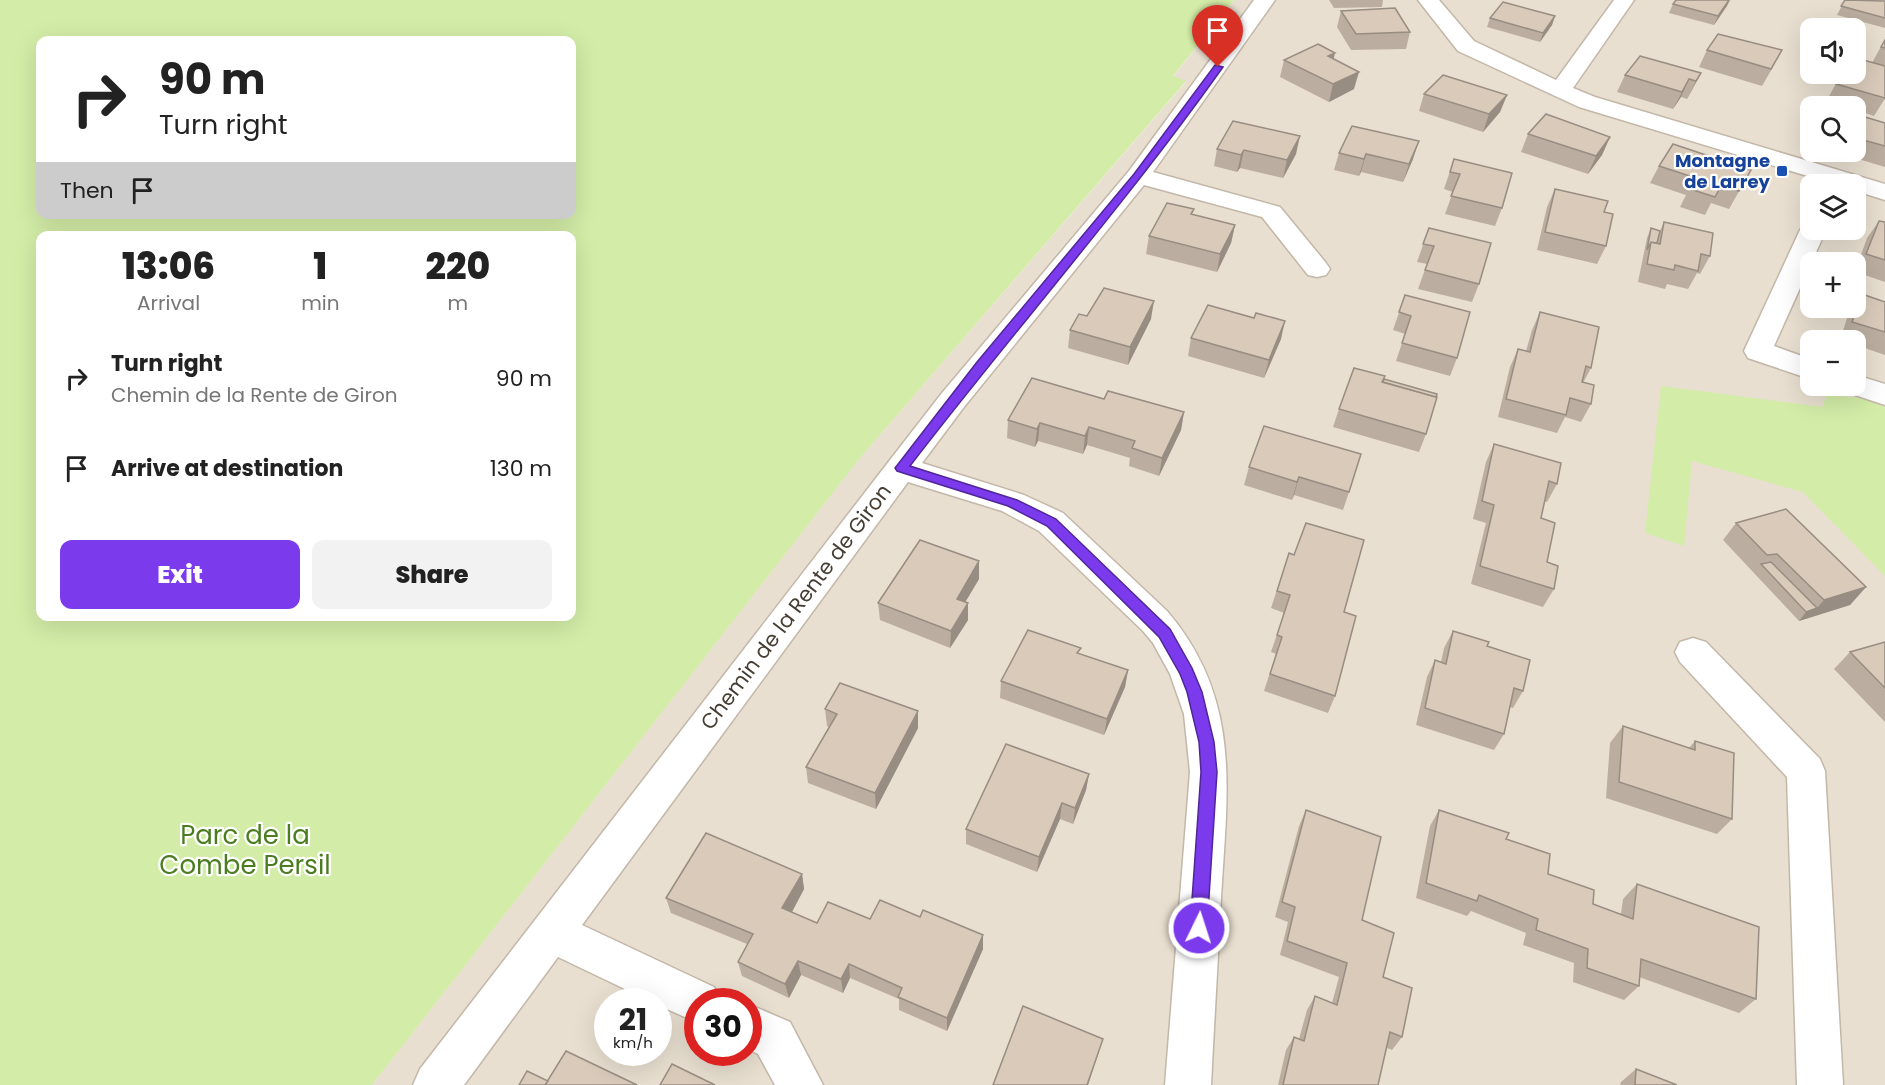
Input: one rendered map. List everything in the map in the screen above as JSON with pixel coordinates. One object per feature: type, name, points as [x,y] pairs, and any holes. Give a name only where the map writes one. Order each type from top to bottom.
[{"type":"street","name":"Chemin de la Rente de Giron","points":[[436,1085],[960,391],[1138,176],[1265,0]]},
{"type":"street","points":[[1428,0],[1456,36],[1466,45],[1560,91],[1587,102],[1813,174]]},
{"type":"street","points":[[1560,91],[1624,0]]},
{"type":"street","points":[[1138,176],[1271,212],[1317,269]]},
{"type":"street","points":[[1866,188],[1885,192]]},
{"type":"street","points":[[1800,366],[1758,351],[1808,240]]},
{"type":"street","points":[[1866,388],[1885,395]]},
{"type":"street","points":[[901,468],[1013,503],[1051,522],[1155,621],[1165,633],[1187,672],[1202,714],[1209,772],[1188,1085]]},
{"type":"street","points":[[1694,652],[1806,771],[1820,1085]]},
{"type":"street","points":[[551,932],[684,995]]},
{"type":"street","points":[[762,1032],[774,1038],[800,1085]]},
{"type":"shaded area","points":[[1234,0],[1885,0],[1885,1085],[372,1085],[860,458],[1186,82],[1173,77]]},
{"type":"green space","name":"Parc de la Combe Persil","points":[[0,0],[1234,0],[1173,76],[1186,81],[860,458],[372,1085],[0,1085]]},
{"type":"green space","points":[[1661,386],[1822,407],[1827,396],[1862,398],[1885,407],[1885,576],[1803,492],[1692,461],[1684,546],[1645,533]]},
{"type":"building","points":[[1676,0],[1729,0],[1718,16],[1673,4]]},
{"type":"building","points":[[1845,0],[1885,1],[1885,18],[1841,6]]},
{"type":"building","points":[[1503,2],[1555,16],[1543,33],[1490,18]]},
{"type":"building","points":[[1395,8],[1410,32],[1356,34],[1341,11]]},
{"type":"building","points":[[1718,34],[1782,50],[1771,69],[1707,50]]},
{"type":"building","points":[[1318,44],[1335,53],[1328,56],[1359,72],[1333,84],[1284,60]]},
{"type":"building","points":[[1640,56],[1701,73],[1696,81],[1689,79],[1682,92],[1625,75]]},
{"type":"building","points":[[1866,61],[1885,66],[1885,98],[1836,84],[1866,84]]},
{"type":"building","points":[[1443,75],[1507,95],[1489,114],[1424,94]]},
{"type":"building","points":[[1546,114],[1610,137],[1596,156],[1528,134]]},
{"type":"building","points":[[1866,117],[1885,123],[1885,146],[1866,141]]},
{"type":"building","points":[[1233,121],[1300,136],[1287,160],[1244,150],[1241,155],[1217,149]]},
{"type":"building","points":[[1352,126],[1419,141],[1409,164],[1366,154],[1364,159],[1339,153]]},
{"type":"building","points":[[1673,144],[1751,170],[1739,191],[1721,186],[1715,197],[1690,189],[1696,178],[1659,166]]},
{"type":"building","points":[[1454,159],[1512,173],[1502,208],[1451,196],[1460,174],[1450,172]]},
{"type":"building","points":[[1555,189],[1608,201],[1604,212],[1613,214],[1606,246],[1545,232]]},
{"type":"building","points":[[1167,203],[1194,209],[1191,214],[1235,225],[1220,254],[1149,236]]},
{"type":"building","points":[[1879,221],[1885,222],[1885,260],[1866,254]]},
{"type":"building","points":[[1664,222],[1713,233],[1710,256],[1701,254],[1698,271],[1675,265],[1674,270],[1647,264],[1651,242],[1660,244]]},
{"type":"building","points":[[1429,228],[1491,243],[1479,284],[1425,270],[1434,246],[1423,244]]},
{"type":"building","points":[[1651,228],[1660,231],[1657,243],[1651,242],[1647,250]]},
{"type":"building","points":[[1104,288],[1154,301],[1130,347],[1070,330],[1079,314],[1087,316]]},
{"type":"building","points":[[1405,295],[1470,312],[1457,358],[1402,343],[1411,316],[1399,312]]},
{"type":"building","points":[[1866,295],[1885,302],[1885,332],[1852,322],[1853,318],[1866,318]]},
{"type":"building","points":[[1208,305],[1254,318],[1256,313],[1285,321],[1269,360],[1191,338]]},
{"type":"building","points":[[1540,312],[1599,327],[1591,368],[1586,366],[1582,382],[1594,385],[1591,404],[1570,398],[1566,415],[1506,399],[1518,349],[1530,352]]},
{"type":"building","points":[[1354,368],[1385,376],[1382,382],[1437,397],[1426,434],[1339,409]]},
{"type":"building","points":[[1032,378],[1104,399],[1108,391],[1184,412],[1162,458],[1132,448],[1135,441],[1089,427],[1085,436],[1040,423],[1037,429],[1008,420]]},
{"type":"building","points":[[1384,379],[1437,394],[1436,397],[1383,382]]},
{"type":"building","points":[[1264,426],[1361,454],[1349,492],[1299,477],[1297,482],[1249,467]]},
{"type":"building","points":[[1494,444],[1561,463],[1557,484],[1549,481],[1541,518],[1555,523],[1547,562],[1558,566],[1554,589],[1480,566],[1494,505],[1482,501]]},
{"type":"building","points":[[1786,509],[1866,587],[1824,600],[1777,554],[1767,555],[1736,523]]},
{"type":"building","points":[[1306,523],[1364,540],[1344,612],[1356,616],[1335,696],[1270,674],[1282,637],[1277,635],[1290,595],[1277,591],[1289,553],[1294,555]]},
{"type":"building","points":[[920,540],[979,561],[957,599],[968,603],[951,631],[878,603]]},
{"type":"building","points":[[1771,562],[1817,608],[1806,612],[1761,564]]},
{"type":"building","points":[[1028,630],[1081,648],[1077,653],[1128,670],[1107,719],[1001,681]]},
{"type":"building","points":[[1453,631],[1489,642],[1487,646],[1530,660],[1523,691],[1514,688],[1504,734],[1425,708],[1435,660],[1446,664]]},
{"type":"building","points":[[1885,642],[1885,688],[1850,652]]},
{"type":"building","points":[[840,683],[918,711],[875,793],[806,767],[837,714],[825,709]]},
{"type":"building","points":[[1623,726],[1695,750],[1695,741],[1734,753],[1732,819],[1619,782]]},
{"type":"building","points":[[1006,744],[1089,774],[1075,808],[1062,803],[1039,857],[966,829]]},
{"type":"building","points":[[1306,810],[1381,837],[1362,920],[1394,933],[1383,977],[1412,988],[1402,1037],[1390,1032],[1378,1085],[1283,1085],[1294,1037],[1304,1041],[1315,996],[1337,1005],[1347,963],[1287,941],[1295,907],[1282,902]]},
{"type":"building","points":[[1439,810],[1509,833],[1506,839],[1550,854],[1548,874],[1594,890],[1593,904],[1633,919],[1637,884],[1759,927],[1756,999],[1641,959],[1639,986],[1587,968],[1588,949],[1536,930],[1538,919],[1479,895],[1477,901],[1426,883]]},
{"type":"building","points":[[706,833],[802,874],[782,908],[817,923],[828,902],[870,919],[880,900],[920,917],[923,910],[983,935],[947,1018],[898,997],[902,988],[849,964],[841,979],[798,961],[785,984],[738,962],[753,934],[666,898]]},
{"type":"building","points":[[1023,1006],[1103,1039],[1087,1085],[993,1085]]},
{"type":"building","points":[[566,1051],[637,1085],[545,1085]]},
{"type":"building","points":[[672,1064],[715,1085],[660,1085]]},
{"type":"building","points":[[1636,1069],[1677,1085],[1635,1085]]},
{"type":"building","points":[[527,1071],[548,1081],[545,1085],[519,1085]]},
{"type":"place","name":"Montagne de Larrey","points":[[1782,171]]},
{"type":"route","points":[[1199,928],[1209,772],[1207,742],[1195,692],[1187,672],[1165,633],[1063,531],[1039,514],[1013,503],[901,468],[981,365],[1138,176],[1218,67]]}]
